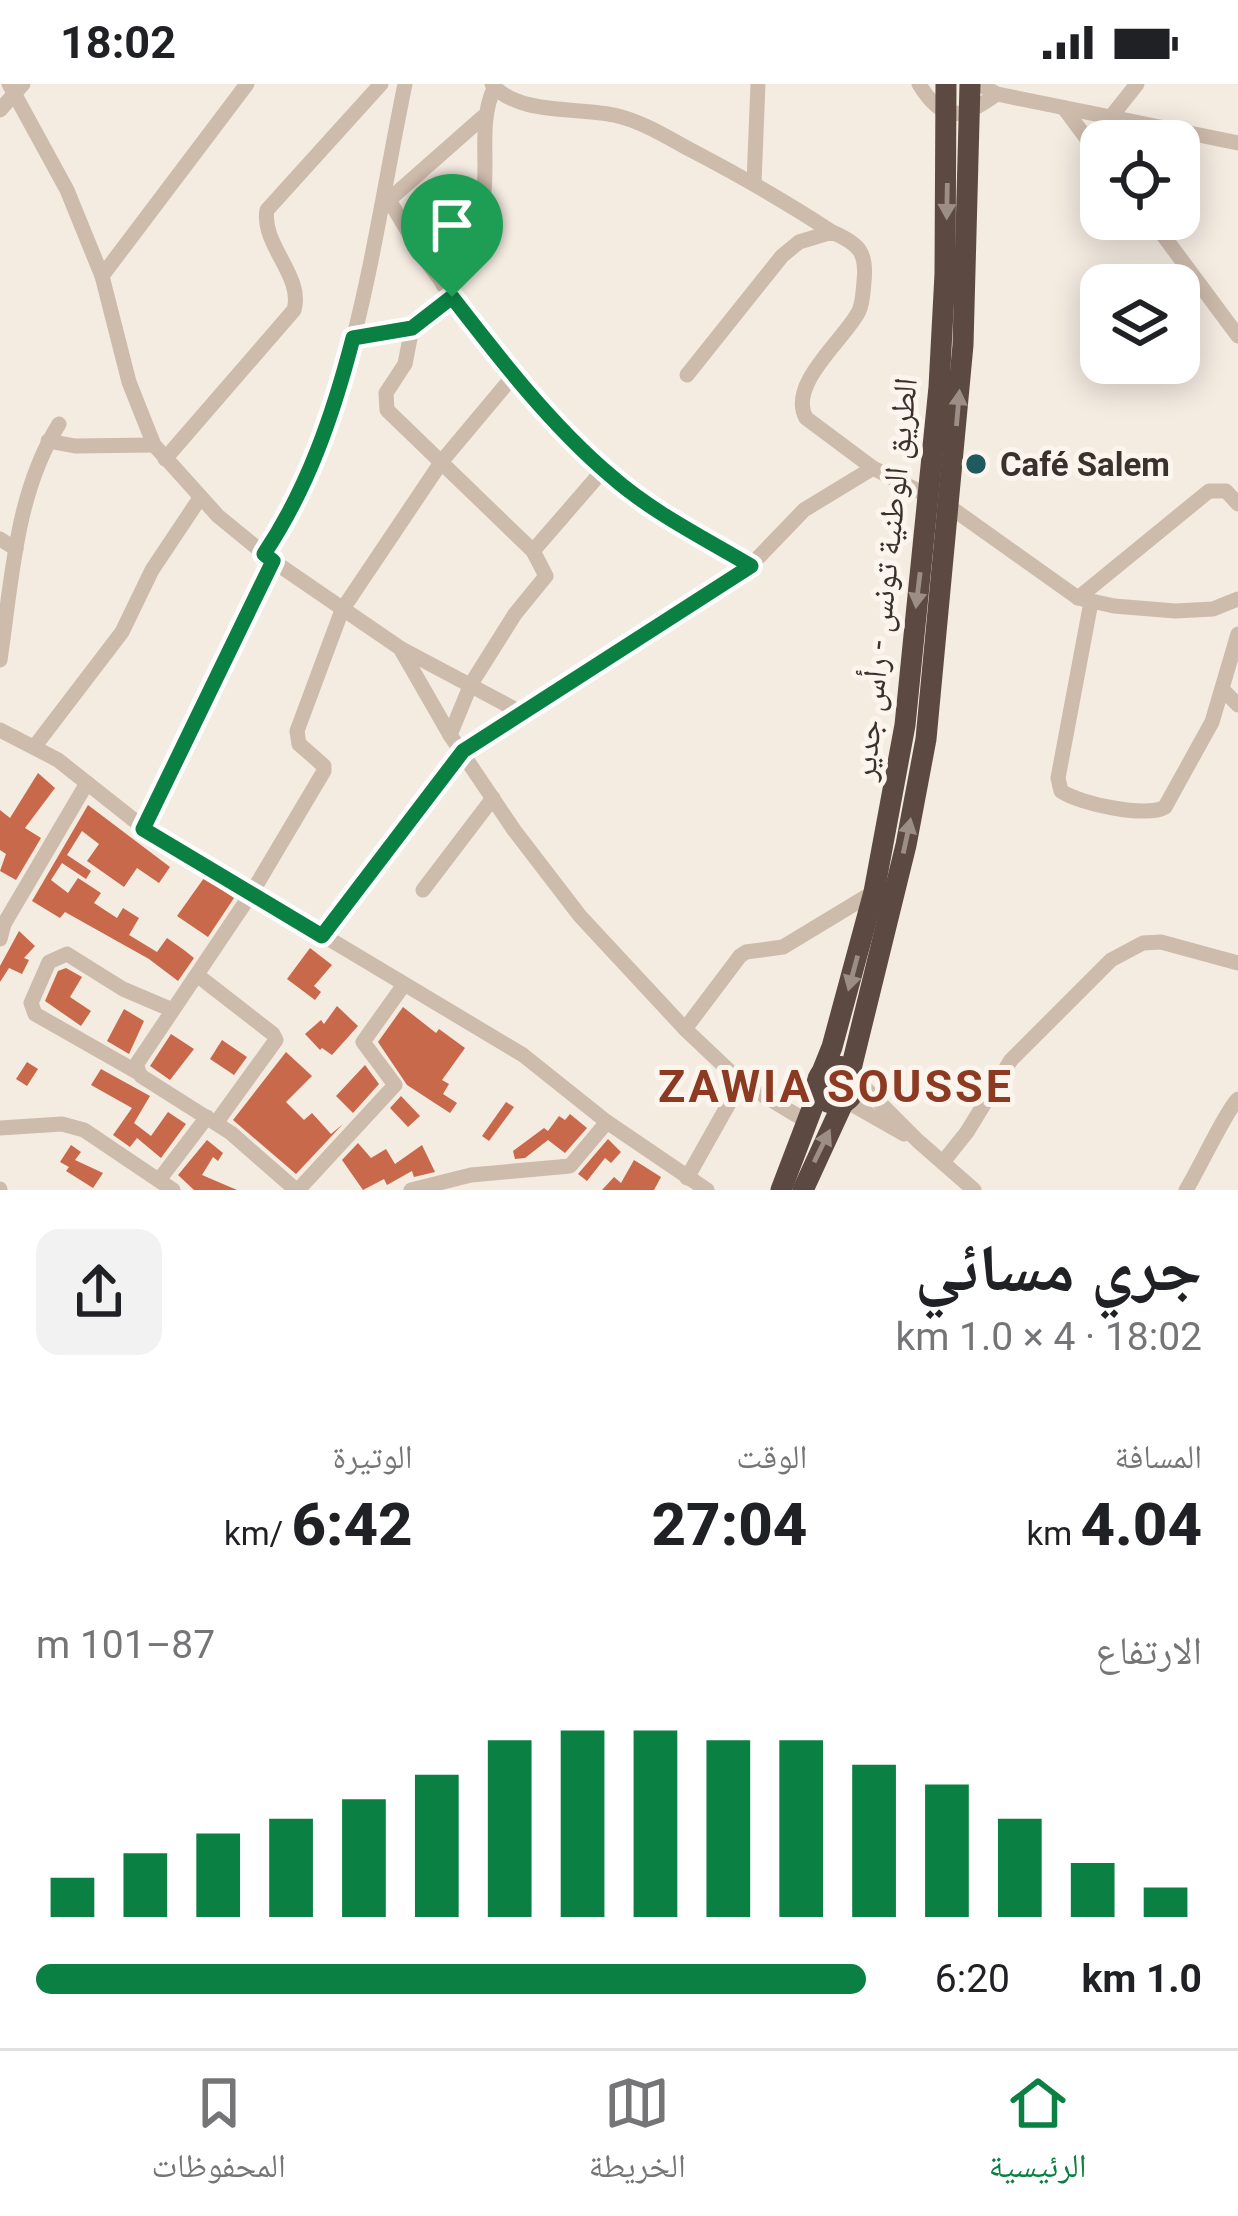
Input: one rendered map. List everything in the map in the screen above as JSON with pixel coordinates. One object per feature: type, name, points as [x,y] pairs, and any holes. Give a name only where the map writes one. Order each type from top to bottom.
[{"type":"highway","name":"الطريق الوطنية تونس - رأس جدير","points":[[850,1073],[906,844],[926,739],[940,502],[946,84]]},
{"type":"highway","name":"الطريق الوطنية تونس - رأس جدير","points":[[781,1190],[832,1047],[874,892],[904,725],[963,345],[975,84]]},
{"type":"highway","points":[[802,1190],[854,1088],[850,1073],[833,1066],[820,1082],[826,1102],[844,1102]]},
{"type":"street","points":[[102,276],[247,84]]},
{"type":"street","points":[[165,459],[294,310],[297,296],[266,226],[267,211],[381,84]]},
{"type":"street","points":[[143,829],[305,481],[339,390],[384,204],[405,84]]},
{"type":"street","points":[[754,183],[758,84]]},
{"type":"street","points":[[919,84],[936,108],[946,113],[971,112],[997,94]]},
{"type":"street","points":[[975,84],[997,94],[1238,143]]},
{"type":"street","points":[[1110,118],[1137,84]]},
{"type":"street","points":[[450,735],[472,684],[515,614],[547,576],[533,551],[387,410],[385,402],[405,364],[412,328],[447,291],[478,226],[484,196],[483,117],[493,86],[505,97],[524,103],[639,122],[857,244],[865,257],[861,306],[820,362],[801,408],[806,418],[873,469],[940,502],[1085,600],[1194,611],[1238,599]]},
{"type":"street","points":[[0,110],[16,87],[67,190],[102,276],[134,395],[154,445],[165,459],[200,498],[268,558],[400,648],[524,714]]},
{"type":"street","points":[[1064,108],[1080,130]]},
{"type":"street","points":[[384,204],[483,117]]},
{"type":"street","points":[[384,204],[514,375],[604,469],[651,507],[751,566]]},
{"type":"street","points":[[687,375],[782,256],[799,242],[832,232]]},
{"type":"street","points":[[1168,240],[1231,313],[1238,336]]},
{"type":"street","points":[[353,338],[412,328]]},
{"type":"street","points":[[137,1072],[138,1060],[251,894],[324,771],[298,744],[297,730],[342,610],[442,461],[514,375]]},
{"type":"street","points":[[0,660],[23,508],[58,424]]},
{"type":"street","points":[[48,441],[103,447],[154,445]]},
{"type":"street","points":[[533,551],[604,469]]},
{"type":"street","points":[[322,936],[463,751],[751,566],[804,510],[873,469]]},
{"type":"street","points":[[1238,504],[1220,489],[1209,491],[1085,600],[1058,778],[1061,791],[1151,813],[1160,811],[1199,752],[1238,634]]},
{"type":"street","points":[[35,746],[122,632],[152,570],[200,498]]},
{"type":"street","points":[[0,539],[16,549]]},
{"type":"street","points":[[400,648],[450,735],[580,916],[741,1082],[808,1122]]},
{"type":"street","points":[[1223,690],[1238,705]]},
{"type":"street","points":[[0,730],[35,746],[143,829],[523,1055],[607,1122],[706,1190]]},
{"type":"street","points":[[0,939],[87,783]]},
{"type":"street","points":[[423,890],[494,798]]},
{"type":"street","points":[[685,1029],[740,956],[782,947],[874,892]]},
{"type":"street","points":[[943,1162],[1011,1060],[1111,960],[1143,943],[1161,942],[1238,963]]},
{"type":"street","points":[[170,1009],[123,989],[68,954],[49,962],[32,1003],[35,1014],[211,1120],[297,1190],[395,1085],[362,1046],[403,986]]},
{"type":"street","points":[[0,1128],[62,1124],[84,1130],[166,1185],[276,1040],[197,975]]},
{"type":"street","points":[[850,1073],[918,1142]]},
{"type":"street","points":[[688,1178],[741,1082]]},
{"type":"street","points":[[1186,1190],[1222,1130],[1228,1108],[1238,1099]]},
{"type":"street","points":[[844,1102],[918,1142],[974,1190]]},
{"type":"street","points":[[411,1190],[493,1172],[570,1166],[607,1122]]},
{"type":"street","points":[[483,1190],[493,1172]]},
{"type":"building","points":[[38,773],[55,788],[25,828],[41,838],[16,880],[0,871],[6,854],[0,850],[0,810],[10,818]]},
{"type":"building","points":[[88,805],[170,867],[159,883],[137,868],[124,887],[87,861],[99,844],[82,831],[67,855],[91,871],[86,879],[62,863],[51,880],[68,893],[78,878],[101,893],[94,903],[117,918],[123,908],[139,918],[129,935],[157,952],[167,938],[184,950],[194,958],[178,981],[149,959],[65,912],[60,918],[32,901]]},
{"type":"building","points":[[204,878],[234,898],[208,937],[177,916]]},
{"type":"building","points":[[19,931],[35,946],[24,958],[29,960],[22,974],[9,968],[0,982],[0,966]]},
{"type":"building","points":[[310,948],[332,965],[314,986],[321,992],[315,1000],[287,979]]},
{"type":"building","points":[[66,968],[82,977],[70,997],[91,1011],[81,1026],[45,1001],[58,971]]},
{"type":"building","points":[[337,1006],[358,1026],[332,1055],[305,1034],[321,1020],[324,1024]]},
{"type":"building","points":[[403,1007],[465,1048],[442,1080],[449,1084],[443,1094],[457,1103],[450,1113],[407,1085],[378,1042]]},
{"type":"building","points":[[124,1009],[144,1021],[129,1054],[107,1041]]},
{"type":"building","points":[[171,1034],[194,1049],[170,1080],[150,1066]]},
{"type":"building","points":[[222,1040],[247,1057],[234,1075],[210,1059]]},
{"type":"building","points":[[286,1052],[312,1076],[286,1102],[304,1120],[312,1113],[331,1134],[343,1124],[296,1174],[233,1120]]},
{"type":"building","points":[[27,1062],[38,1069],[27,1086],[16,1079]]},
{"type":"building","points":[[365,1065],[379,1084],[353,1113],[336,1096]]},
{"type":"building","points":[[101,1069],[150,1096],[134,1123],[151,1136],[168,1112],[186,1124],[161,1158],[137,1138],[130,1147],[113,1135],[132,1108],[91,1085]]},
{"type":"building","points":[[401,1096],[420,1116],[408,1127],[390,1108]]},
{"type":"building","points":[[506,1102],[514,1107],[489,1141],[482,1136]]},
{"type":"building","points":[[570,1114],[587,1128],[565,1153],[548,1140],[525,1158],[515,1159],[513,1151],[544,1128],[548,1131],[559,1116],[565,1120]]},
{"type":"building","points":[[608,1139],[621,1152],[611,1163],[605,1158],[587,1181],[578,1174]]},
{"type":"building","points":[[207,1140],[223,1153],[218,1161],[213,1157],[202,1175],[237,1190],[194,1190],[178,1175]]},
{"type":"building","points":[[358,1143],[371,1158],[386,1149],[395,1164],[422,1145],[435,1172],[414,1177],[412,1171],[387,1185],[384,1179],[363,1190],[342,1160]]},
{"type":"building","points":[[71,1145],[81,1152],[75,1160],[103,1173],[93,1188],[60,1162]]},
{"type":"building","points":[[634,1160],[661,1177],[654,1190],[602,1190],[614,1177],[621,1183]]},
{"type":"place","name":"Café Salem","points":[[976,464]]},
{"type":"district","name":"ZAWIA SOUSSE","points":[[836,1086]]},
{"type":"route","points":[[452,297],[514,375],[609,475],[651,507],[751,566],[463,751],[322,936],[143,829],[273,561],[264,554],[305,481],[326,431],[353,338],[412,328],[452,297]]}]
